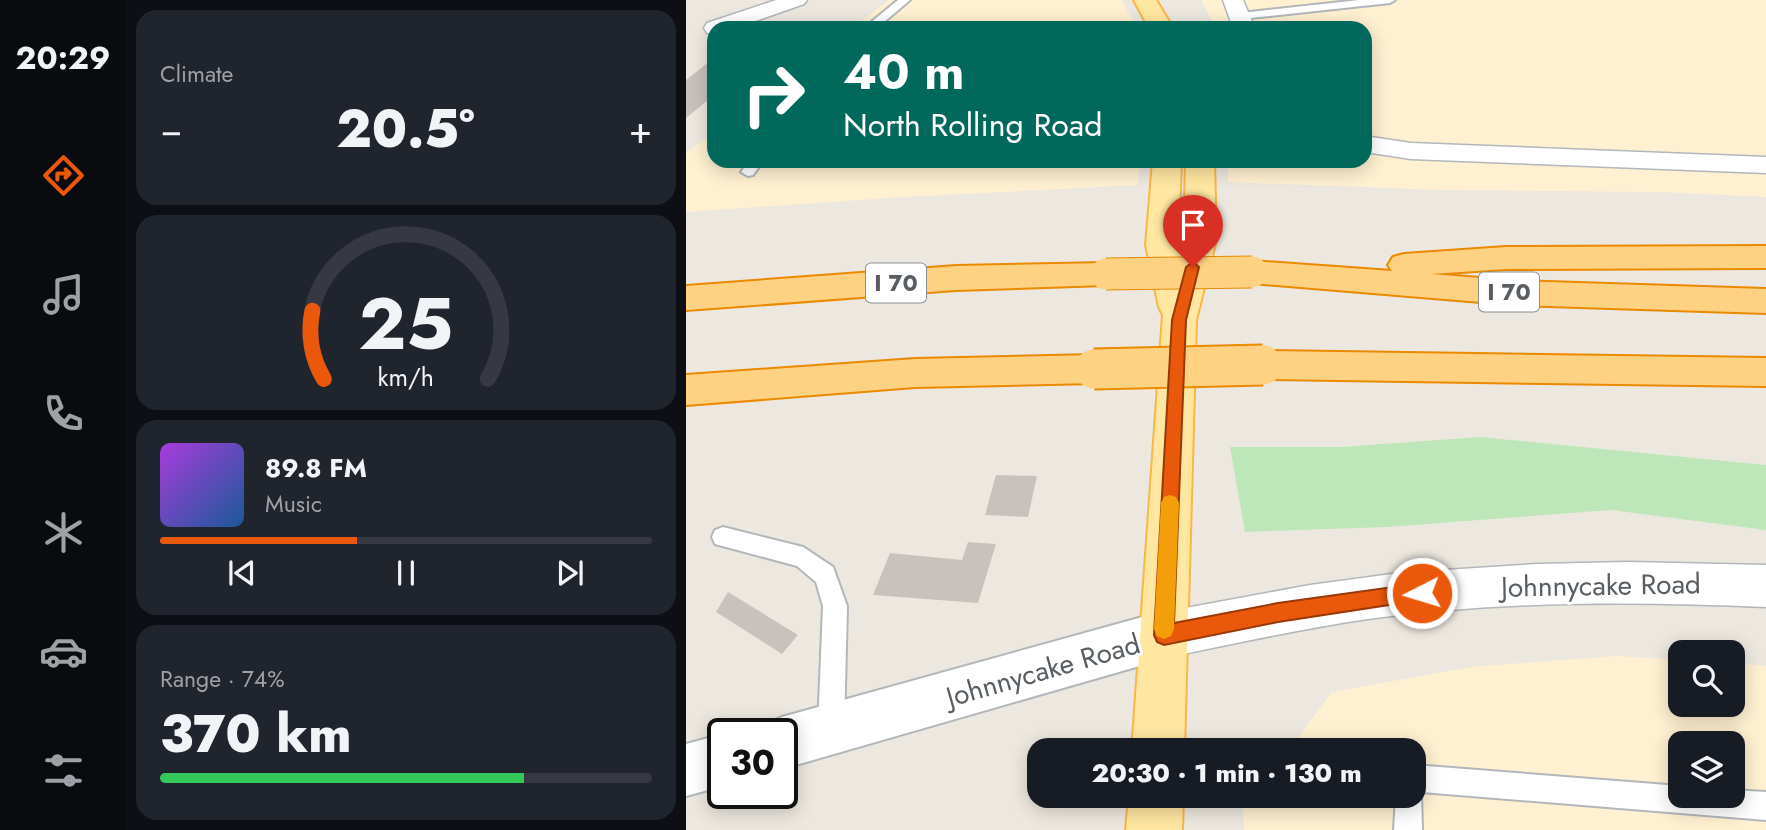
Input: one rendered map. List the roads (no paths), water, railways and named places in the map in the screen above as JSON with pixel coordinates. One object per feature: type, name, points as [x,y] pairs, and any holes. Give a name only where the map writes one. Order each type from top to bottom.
[{"type":"highway","points":[[1252,272],[1506,258],[1766,257]]},
{"type":"highway","name":"I 70","points":[[686,299],[957,278],[1252,272],[1517,293],[1766,301]]},
{"type":"highway","points":[[686,390],[915,373],[1263,365],[1766,372]]},
{"type":"highway","points":[[1632,369],[1766,386]]},
{"type":"main road","points":[[1145,0],[1157,21]]},
{"type":"main road","points":[[1167,168],[1162,245],[1179,320]]},
{"type":"main road","points":[[1159,738],[1179,320],[1199,240],[1200,168]]},
{"type":"main road","points":[[1154,830],[1155,808]]},
{"type":"street","points":[[735,21],[797,0]]},
{"type":"street","points":[[691,32],[707,29]]},
{"type":"street","points":[[1372,145],[1400,150],[1766,165]]},
{"type":"street","name":"Johnnycake Road","points":[[798,739],[1164,635],[1278,612],[1397,594],[1545,584],[1664,580],[1766,586]]},
{"type":"street","points":[[686,770],[707,764]]},
{"type":"lane","points":[[879,21],[905,0]]},
{"type":"lane","points":[[1239,15],[1390,0]]},
{"type":"lane","points":[[723,537],[803,556],[825,575],[835,606],[831,730]]},
{"type":"lane","points":[[1426,779],[1766,806]]},
{"type":"lane","points":[[1408,830],[1409,808]]}]
